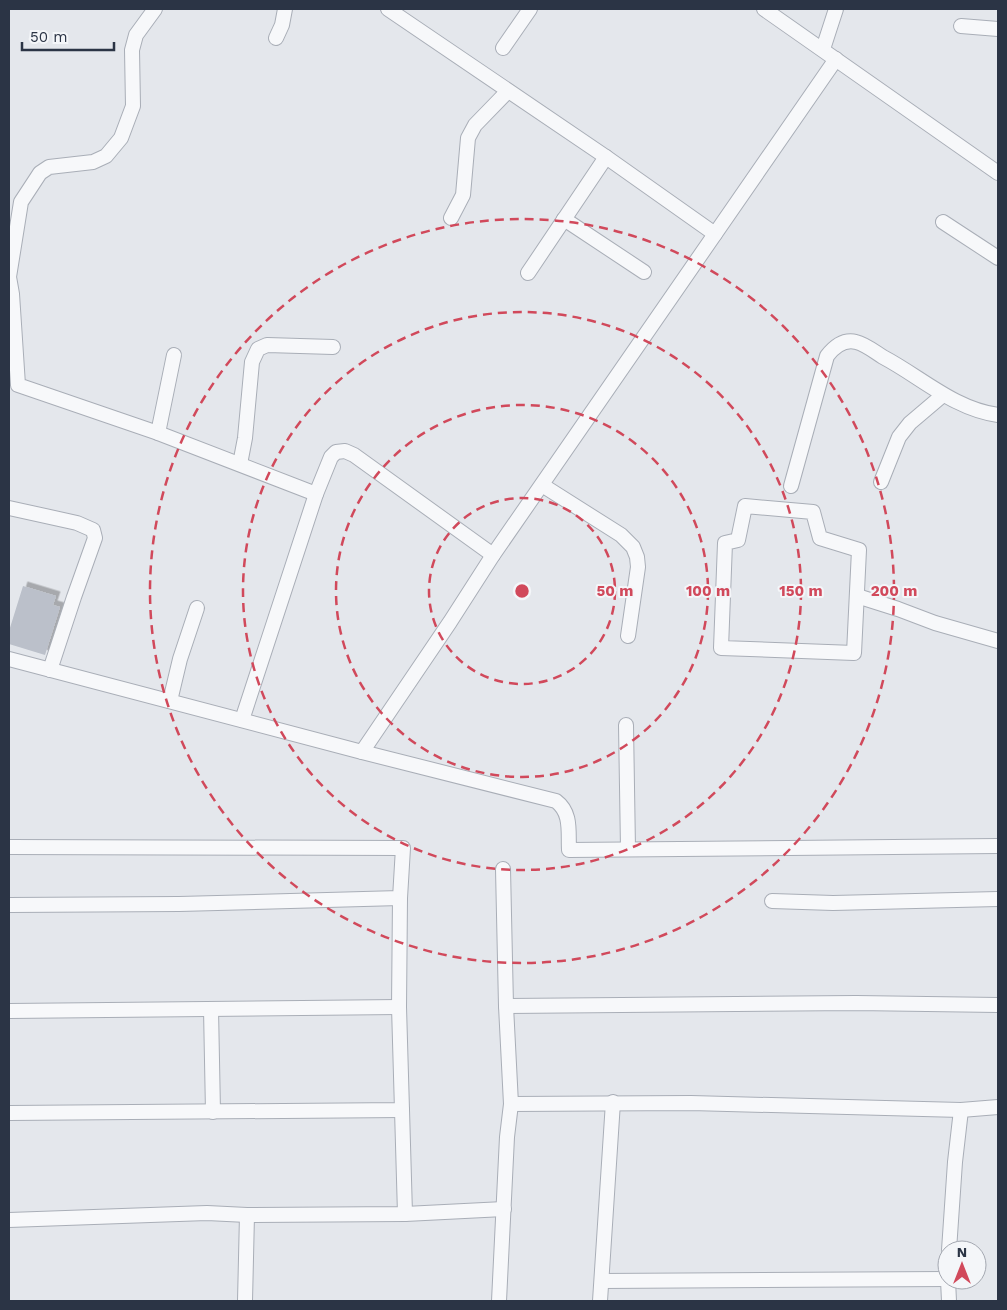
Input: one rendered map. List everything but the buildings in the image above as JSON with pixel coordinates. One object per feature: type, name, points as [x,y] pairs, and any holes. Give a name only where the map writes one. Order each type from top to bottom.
[{"type":"street","points":[[154,9],[136,35],[132,50],[133,106],[121,138],[106,156],[93,162],[49,167],[40,173],[20,202],[9,277],[12,294],[18,385],[158,433],[316,494]]},
{"type":"street","points":[[276,38],[282,25],[285,9]]},
{"type":"street","points":[[388,9],[606,157],[715,234]]},
{"type":"street","points":[[503,48],[530,9]]},
{"type":"street","points":[[764,9],[998,173]]},
{"type":"street","points":[[823,49],[836,9]]},
{"type":"street","points":[[961,26],[998,29]]},
{"type":"street","points":[[362,752],[493,555],[836,59]]},
{"type":"street","points":[[451,218],[463,195],[468,138],[475,125],[508,91]]},
{"type":"street","points":[[528,273],[606,157]]},
{"type":"street","points":[[564,219],[644,272]]},
{"type":"street","points":[[942,222],[998,258]]},
{"type":"street","points":[[791,486],[827,356],[834,347],[847,342],[857,342],[904,368],[942,395],[984,413],[998,415]]},
{"type":"street","points":[[240,464],[245,438],[252,362],[258,349],[267,345],[332,347]]},
{"type":"street","points":[[158,433],[174,355]]},
{"type":"street","points":[[881,482],[899,437],[910,423],[942,395]]},
{"type":"street","points":[[242,720],[316,494],[331,457],[336,452],[345,451],[354,455],[493,555]]},
{"type":"street","points":[[542,485],[621,535],[633,547],[637,556],[638,568],[628,636]]},
{"type":"street","points":[[745,506],[813,512],[820,538],[858,550],[857,596],[854,653],[721,648],[725,542],[738,540],[745,506]]},
{"type":"street","points":[[9,508],[77,522],[93,530],[95,538],[50,670]]},
{"type":"street","points":[[857,596],[935,623],[998,641]]},
{"type":"street","points":[[170,701],[180,659],[197,608]]},
{"type":"street","points":[[9,658],[362,752],[556,801],[564,806],[567,813],[569,850],[998,846]]},
{"type":"street","points":[[626,725],[628,849]]},
{"type":"street","points":[[9,847],[403,848],[400,898],[399,1007],[405,1214]]},
{"type":"street","points":[[499,1301],[507,1137],[511,1104],[506,1006],[503,869]]},
{"type":"street","points":[[9,905],[179,904],[400,898]]},
{"type":"street","points":[[772,901],[833,903],[998,899]]},
{"type":"street","points":[[506,1006],[856,1003],[998,1005]]},
{"type":"street","points":[[9,1011],[399,1007]]},
{"type":"street","points":[[210,1009],[214,1112]]},
{"type":"street","points":[[511,1104],[613,1102],[961,1110],[998,1107]]},
{"type":"street","points":[[600,1301],[613,1102]]},
{"type":"street","points":[[9,1113],[402,1110]]},
{"type":"street","points":[[950,1240],[961,1110]]},
{"type":"street","points":[[9,1220],[208,1213],[246,1215],[405,1214],[504,1210]]},
{"type":"street","points":[[246,1215],[246,1301]]},
{"type":"street","points":[[602,1281],[937,1280]]}]
